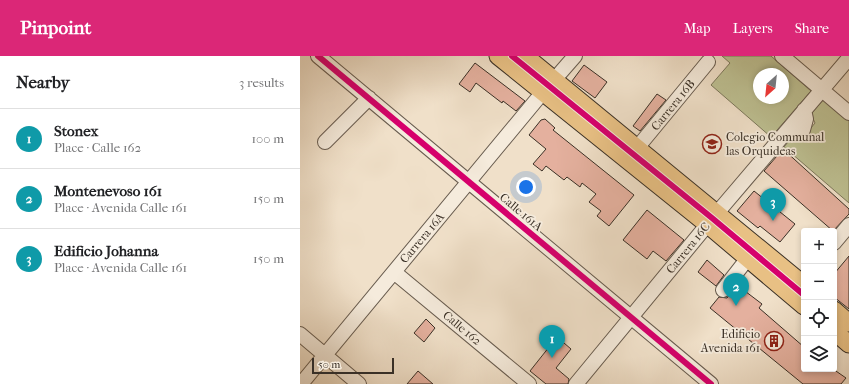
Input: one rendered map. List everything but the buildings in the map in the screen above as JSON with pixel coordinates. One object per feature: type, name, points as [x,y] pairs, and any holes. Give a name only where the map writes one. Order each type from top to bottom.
[{"type":"main road","points":[[498,56],[549,86],[637,148],[712,218],[748,258],[801,303]]},
{"type":"main road","points":[[525,56],[549,86],[712,218],[801,281]]},
{"type":"main road","points":[[837,313],[849,323]]},
{"type":"main road","points":[[837,334],[849,344]]},
{"type":"street","name":"Calle 161A","points":[[318,56],[710,384]]},
{"type":"street","name":"Carrera 16A","points":[[301,384],[575,56]]},
{"type":"street","points":[[782,56],[849,113]]},
{"type":"street","name":"Carrera 16C","points":[[576,384],[712,218],[849,58]]},
{"type":"street","name":"Carrera 16B","points":[[637,148],[708,62]]},
{"type":"street","points":[[326,142],[369,98]]},
{"type":"street","points":[[837,239],[849,225]]},
{"type":"street","points":[[723,290],[748,258]]},
{"type":"street","name":"Calle 162","points":[[394,272],[529,384]]},
{"type":"street","points":[[300,334],[359,384]]},
{"type":"green space","points":[[722,56],[771,56],[785,68],[753,68],[753,104],[789,104],[789,72],[811,91],[771,137],[711,85],[730,63]]},
{"type":"green space","points":[[824,99],[849,121],[849,203],[784,147],[793,136],[801,140],[815,123],[811,114]]},
{"type":"cycle path","points":[[318,56],[711,384]]},
{"type":"cycle path","points":[[512,56],[712,218],[801,292]]},
{"type":"place","name":"Colegio Communal las Orquideas","points":[[712,144]]},
{"type":"place","name":"Edificio Johanna","points":[[773,221]]},
{"type":"place","name":"Montenevoso 161","points":[[736,306]]},
{"type":"place","name":"Edificio Avenida 161","points":[[774,341]]},
{"type":"place","name":"Stonex","points":[[552,358]]}]
